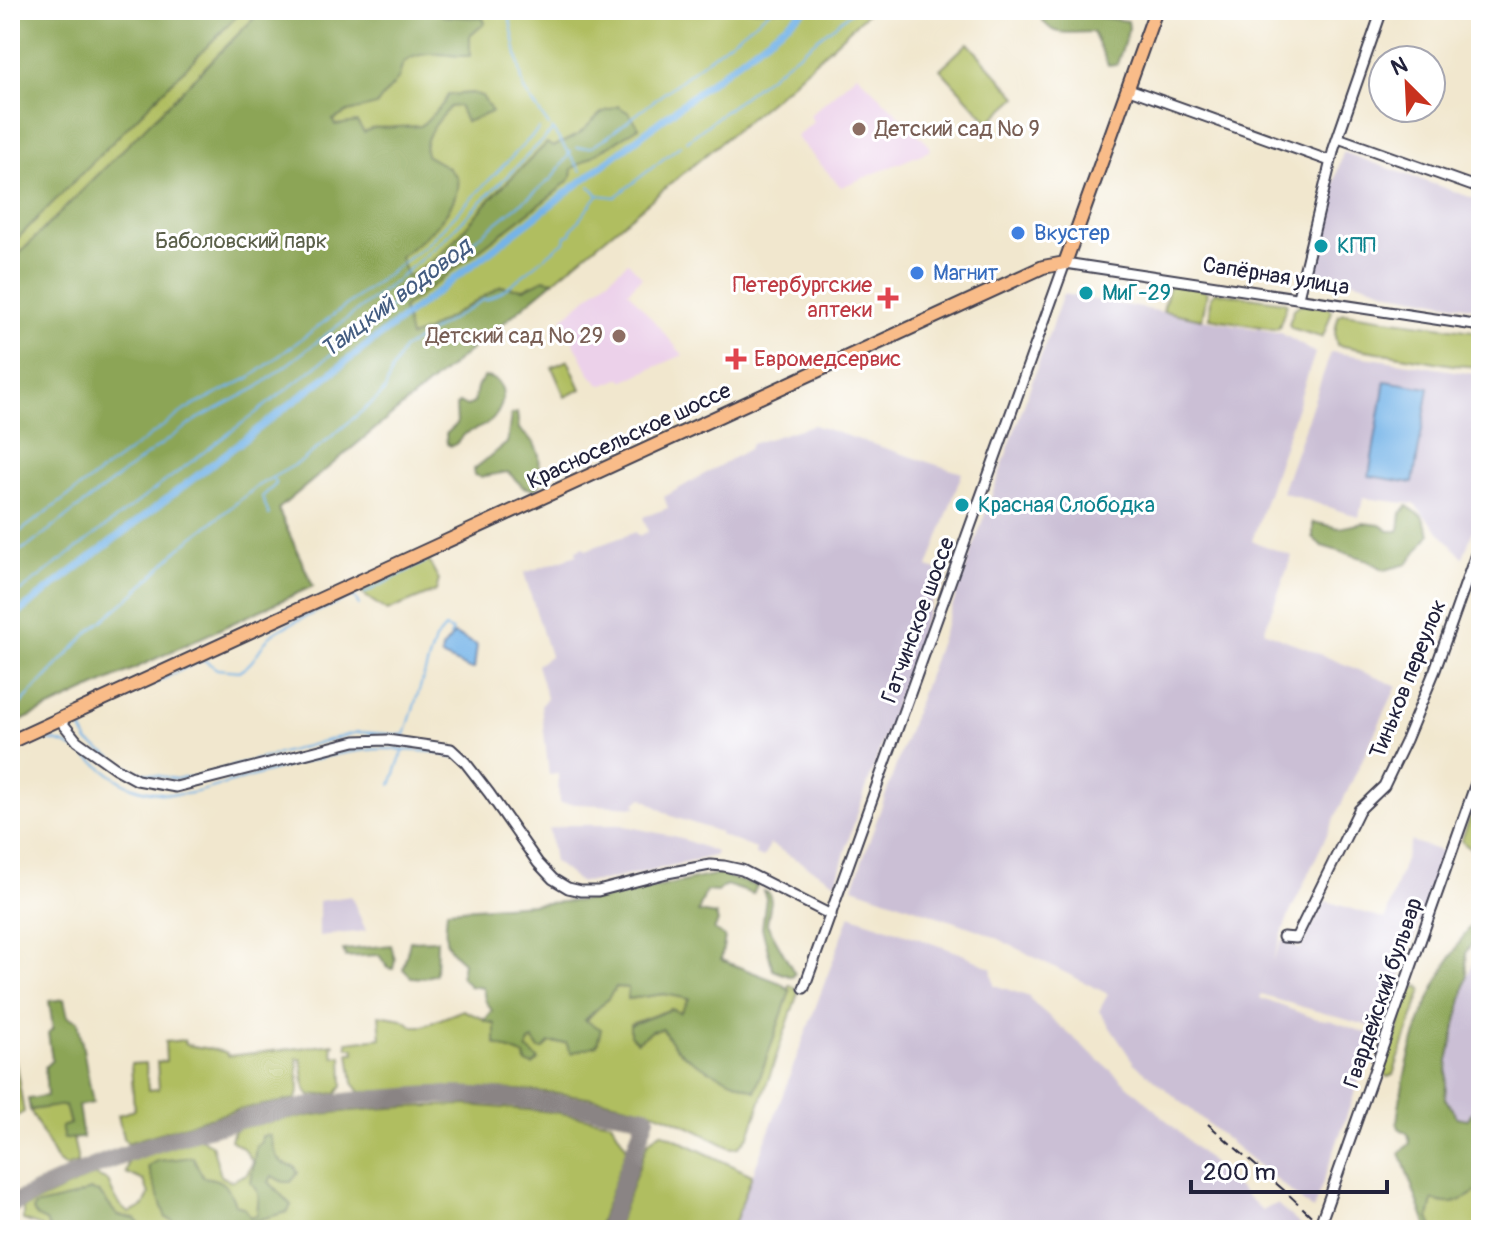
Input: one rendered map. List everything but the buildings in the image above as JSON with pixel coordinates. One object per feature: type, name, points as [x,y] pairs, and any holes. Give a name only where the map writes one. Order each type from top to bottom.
[{"type":"main road","points":[[1065,263],[1156,10]]},
{"type":"main road","name":"Красносельское шоссе","points":[[10,742],[1043,267],[1065,263]]},
{"type":"street","points":[[1298,297],[1330,161],[1382,10]]},
{"type":"street","points":[[1129,89],[1330,161]]},
{"type":"street","points":[[1338,138],[1481,189]]},
{"type":"street","name":"Сапёрная улица","points":[[1065,263],[1481,326]]},
{"type":"street","name":"Гатчинское шоссе","points":[[804,988],[1065,263]]},
{"type":"street","name":"Тиньков переулок","points":[[1283,937],[1296,938],[1359,810],[1384,786],[1435,670],[1481,540]]},
{"type":"street","points":[[60,720],[77,741],[115,768],[137,780],[176,787],[355,741],[387,740],[451,749],[497,803],[538,863],[553,879],[568,888],[598,891],[695,868],[724,866],[742,870],[831,915]]},
{"type":"street","name":"Гвардейский бульвар","points":[[1318,1230],[1481,769]]},
{"type":"shaded area","name":"Детский сад № 9","points":[[857,74],[930,146],[929,151],[841,187],[796,137],[813,122],[810,115]]},
{"type":"shaded area","points":[[1343,152],[1481,201],[1481,309],[1397,294],[1343,277],[1340,284],[1307,279]]},
{"type":"shaded area","name":"Детский сад № 29","points":[[628,262],[642,277],[628,291],[683,355],[623,381],[621,378],[599,384],[590,374],[562,319]]},
{"type":"shaded area","points":[[1063,294],[1281,333],[1315,353],[1252,541],[1292,556],[1264,631],[1397,686],[1288,917],[1272,963],[1282,940],[1300,949],[1326,901],[1385,919],[1411,841],[1444,852],[1383,1030],[1261,995],[1260,998],[1314,1018],[1375,1036],[1313,1210],[1134,1063],[1099,1011],[1108,994],[984,932],[853,887]]},
{"type":"shaded area","points":[[1331,352],[1481,375],[1481,509],[1463,558],[1414,504],[1363,498],[1359,517],[1282,492]]},
{"type":"shaded area","points":[[813,425],[962,473],[928,567],[948,574],[941,592],[935,591],[836,883],[770,844],[763,858],[755,855],[756,849],[720,835],[720,832],[671,816],[643,798],[635,802],[637,807],[559,803],[558,774],[549,775],[541,705],[547,698],[537,665],[550,656],[524,573],[577,555],[576,550],[584,547],[586,550],[636,532],[638,536],[648,532],[643,517],[668,508],[664,497],[749,449],[751,444]]},
{"type":"shaded area","points":[[569,825],[620,825],[677,837],[716,852],[714,856],[603,881],[579,882],[554,862],[549,829]]},
{"type":"shaded area","points":[[351,896],[366,931],[319,936],[319,901]]},
{"type":"shaded area","points":[[850,915],[960,953],[991,968],[994,985],[1030,997],[1262,1210],[1277,1204],[1306,1230],[732,1230]]},
{"type":"shaded area","points":[[1481,944],[1481,1107],[1475,1107],[1468,1119],[1457,1117],[1445,1098],[1448,1061],[1467,977]]},
{"type":"green space","name":"Баболовский парк","points":[[10,10],[871,10],[785,89],[278,509],[313,586],[10,726]]},
{"type":"green space","points":[[10,10],[243,10],[10,246]]},
{"type":"green space","name":"Баболовский парк","points":[[262,10],[438,10],[443,16],[483,18],[485,23],[470,36],[470,56],[428,54],[412,58],[403,64],[398,79],[377,105],[348,112],[333,120],[335,125],[357,122],[364,132],[373,128],[421,126],[448,95],[472,93],[482,96],[492,112],[466,122],[459,106],[450,107],[429,135],[426,155],[457,177],[457,189],[439,222],[400,257],[407,277],[446,249],[547,143],[553,147],[579,134],[601,113],[618,106],[629,113],[639,127],[572,169],[571,178],[557,191],[403,308],[410,337],[426,331],[501,286],[524,289],[544,279],[554,281],[278,509],[313,586],[10,726],[10,263]]},
{"type":"green space","points":[[1037,10],[1084,10],[1090,16],[1128,21],[1129,28],[1117,64],[1108,65],[1093,32],[1053,30]]},
{"type":"green space","points":[[968,43],[1017,97],[989,122],[940,69]]},
{"type":"green space","points":[[1170,284],[1207,293],[1202,319],[1163,311]]},
{"type":"green space","points":[[1215,292],[1287,304],[1279,327],[1274,329],[1210,318],[1211,297]]},
{"type":"green space","points":[[1300,304],[1328,307],[1332,311],[1321,337],[1291,328],[1289,324],[1294,309]]},
{"type":"green space","points":[[1343,313],[1481,332],[1481,367],[1337,345],[1336,326],[1339,315]]},
{"type":"green space","points":[[568,360],[581,389],[565,397],[552,367]]},
{"type":"green space","points":[[484,377],[498,382],[501,387],[501,406],[490,422],[465,434],[456,444],[447,444],[446,434],[457,424],[456,406],[459,403],[467,406],[474,403],[477,387]]},
{"type":"green space","points":[[517,413],[519,429],[534,443],[539,455],[541,483],[535,490],[523,487],[508,472],[480,477],[474,475],[473,470],[507,443],[511,415]]},
{"type":"green space","points":[[1407,506],[1422,516],[1430,534],[1407,564],[1385,570],[1362,558],[1322,546],[1313,538],[1313,522],[1339,528],[1363,523],[1399,531],[1401,513]]},
{"type":"green space","points":[[427,558],[439,580],[436,591],[387,611],[361,593],[363,588]]},
{"type":"green space","points":[[1481,790],[1481,857],[1461,841]]},
{"type":"green space","points":[[718,874],[757,886],[753,894],[726,885],[717,892],[706,891],[698,912],[716,915],[718,922],[714,930],[725,937],[721,960],[781,983],[790,991],[755,1091],[691,1060],[679,1051],[663,1029],[651,1031],[637,1042],[630,1035],[630,1025],[672,1009],[680,1013],[689,999],[664,994],[628,999],[628,988],[616,987],[585,1020],[601,1029],[597,1045],[571,1053],[566,1043],[549,1043],[544,1049],[539,1049],[533,1040],[527,1049],[539,1060],[533,1065],[526,1063],[525,1056],[495,1044],[495,1024],[484,1021],[492,1011],[485,1000],[483,988],[469,986],[461,976],[463,962],[448,945],[445,934],[447,910],[604,899]]},
{"type":"green space","points":[[763,891],[769,893],[771,901],[767,924],[795,974],[792,977],[773,970],[762,928],[766,898]]},
{"type":"green space","points":[[1481,911],[1481,931],[1466,952],[1467,977],[1448,1061],[1445,1098],[1457,1117],[1468,1119],[1475,1107],[1481,1107],[1481,1189],[1452,1203],[1433,1200],[1429,1218],[1434,1230],[1428,1230],[1400,1153],[1410,1143],[1408,1134],[1399,1128],[1397,1122],[1401,1092],[1424,1011],[1449,961]]},
{"type":"green space","points":[[437,940],[436,974],[424,978],[411,977],[403,969],[410,941]]},
{"type":"green space","points":[[391,945],[395,960],[393,969],[388,968],[379,955],[346,957],[343,950]]},
{"type":"green space","points":[[789,985],[798,993],[749,1136],[739,1147],[731,1148],[653,1112],[581,1096],[471,1089],[360,1092],[353,1083],[349,1053],[355,1053],[354,1048],[348,1048],[347,1042],[381,1038],[379,1015],[402,1019],[413,1026],[423,1026],[463,1010],[495,1024],[496,1044],[525,1056],[529,1042],[533,1040],[539,1049],[544,1049],[548,1043],[567,1043],[616,987],[628,988],[628,999],[664,994],[690,999],[680,1013],[671,1009],[630,1024],[638,1042],[652,1031],[663,1029],[755,1091],[790,991],[787,989]]},
{"type":"green space","points":[[1419,986],[1422,990],[1393,1075],[1388,1077],[1383,1073],[1412,988]]},
{"type":"green space","points":[[64,999],[68,1017],[78,1021],[93,1103],[78,1106],[83,1138],[64,1139],[61,1127],[70,1124],[65,1105],[30,1110],[28,1099],[47,1096],[45,1067],[52,1060],[48,1033],[53,1028],[49,1001]]},
{"type":"green space","points":[[184,1040],[185,1044],[222,1051],[228,1056],[335,1044],[332,1046],[334,1057],[342,1056],[343,1085],[337,1093],[310,1096],[305,1088],[301,1059],[297,1059],[299,1088],[296,1099],[236,1110],[127,1143],[118,1115],[134,1110],[131,1064],[146,1063],[148,1090],[159,1089],[157,1062],[166,1061],[165,1042]]},
{"type":"green space","points":[[15,1060],[24,1112],[10,1120],[10,1061]]},
{"type":"green space","points":[[65,1104],[77,1163],[65,1167],[56,1160],[30,1110]]},
{"type":"green space","points":[[467,1105],[554,1112],[611,1122],[627,1148],[597,1230],[44,1230],[23,1220],[23,1208],[94,1175],[108,1181],[119,1203],[130,1213],[144,1206],[149,1194],[144,1181],[126,1173],[128,1161],[185,1141],[200,1138],[212,1145],[221,1176],[231,1181],[247,1174],[253,1162],[244,1149],[231,1140],[234,1130],[238,1128],[352,1111]]},
{"type":"green space","points":[[661,1132],[752,1175],[732,1230],[616,1230],[648,1142]]},
{"type":"green space","points":[[270,1135],[277,1156],[295,1167],[298,1173],[291,1182],[283,1182],[272,1176],[269,1182],[291,1205],[288,1212],[246,1223],[245,1230],[174,1230],[176,1226],[166,1218],[148,1167],[157,1161],[193,1157],[203,1177],[224,1184],[235,1204],[245,1208],[250,1217],[257,1215],[258,1194],[251,1183],[256,1145],[261,1143],[262,1136]]},
{"type":"green space","points":[[1481,1189],[1481,1230],[1434,1230],[1429,1218],[1433,1200],[1460,1201]]},
{"type":"green space","points":[[90,1190],[99,1192],[117,1215],[135,1219],[145,1230],[50,1230],[46,1221],[33,1211],[34,1206]]},
{"type":"water","points":[[1385,381],[1429,388],[1413,483],[1369,476]]},
{"type":"water","points":[[454,634],[477,645],[474,669],[441,656],[442,649]]},
{"type":"waterway","points":[[508,10],[524,90],[549,126]]},
{"type":"waterway","points":[[577,148],[592,147],[606,138],[771,10]]},
{"type":"waterway","name":"Таицкий водовод","points":[[10,619],[805,10]]},
{"type":"waterway","points":[[687,141],[854,10]]},
{"type":"waterway","points":[[10,539],[185,410],[251,377],[425,246],[539,129]]},
{"type":"waterway","points":[[552,129],[581,171]]},
{"type":"waterway","points":[[10,556],[30,545],[196,420],[258,387],[392,284],[442,241],[553,130]]},
{"type":"waterway","points":[[590,186],[598,195],[615,197],[681,145]]},
{"type":"waterway","points":[[10,599],[295,383],[539,189],[552,178],[571,152]]},
{"type":"waterway","points":[[10,715],[89,632],[135,593],[181,547],[259,485],[302,461],[378,398],[385,390],[403,349],[523,275],[565,241],[598,195]]},
{"type":"waterway","points":[[262,497],[276,484],[272,478]]},
{"type":"waterway","points":[[263,499],[269,515]]},
{"type":"waterway","points":[[365,593],[427,561]]},
{"type":"waterway","points":[[359,605],[355,598],[349,597],[283,628],[269,637],[250,663],[240,671],[217,669],[204,660],[88,716],[80,727],[88,742],[134,771],[175,779],[194,777],[358,732],[405,735],[435,640],[445,628],[453,631],[450,636]]},
{"type":"waterway","points":[[34,742],[46,740],[70,747],[113,777],[135,788],[178,794],[198,792],[337,754],[403,750]]},
{"type":"waterway","points":[[391,785],[403,750],[435,752],[454,758]]},
{"type":"waterway","points":[[604,894],[699,872]]},
{"type":"waterway","points":[[729,872],[746,877]]},
{"type":"waterway","points":[[555,887],[571,898],[594,895]]},
{"type":"taxiway","points":[[10,1205],[55,1183],[148,1146],[244,1119],[343,1102],[434,1095],[498,1097],[646,1117],[607,1230]]},
{"type":"railway","points":[[1208,1124],[1326,1230]]},
{"type":"place","name":"Детский сад № 9","points":[[859,129]]},
{"type":"place","name":"Вкустер","points":[[1018,233]]},
{"type":"place","name":"КПП","points":[[1321,246]]},
{"type":"place","name":"Магнит","points":[[917,273]]},
{"type":"place","name":"МиГ-29","points":[[1086,293]]},
{"type":"place","name":"Петербургские аптеки","points":[[888,298]]},
{"type":"place","name":"Детский сад № 29","points":[[619,336]]},
{"type":"place","name":"Евромедсервис","points":[[736,359]]},
{"type":"place","name":"Красная Слободка","points":[[962,505]]}]
